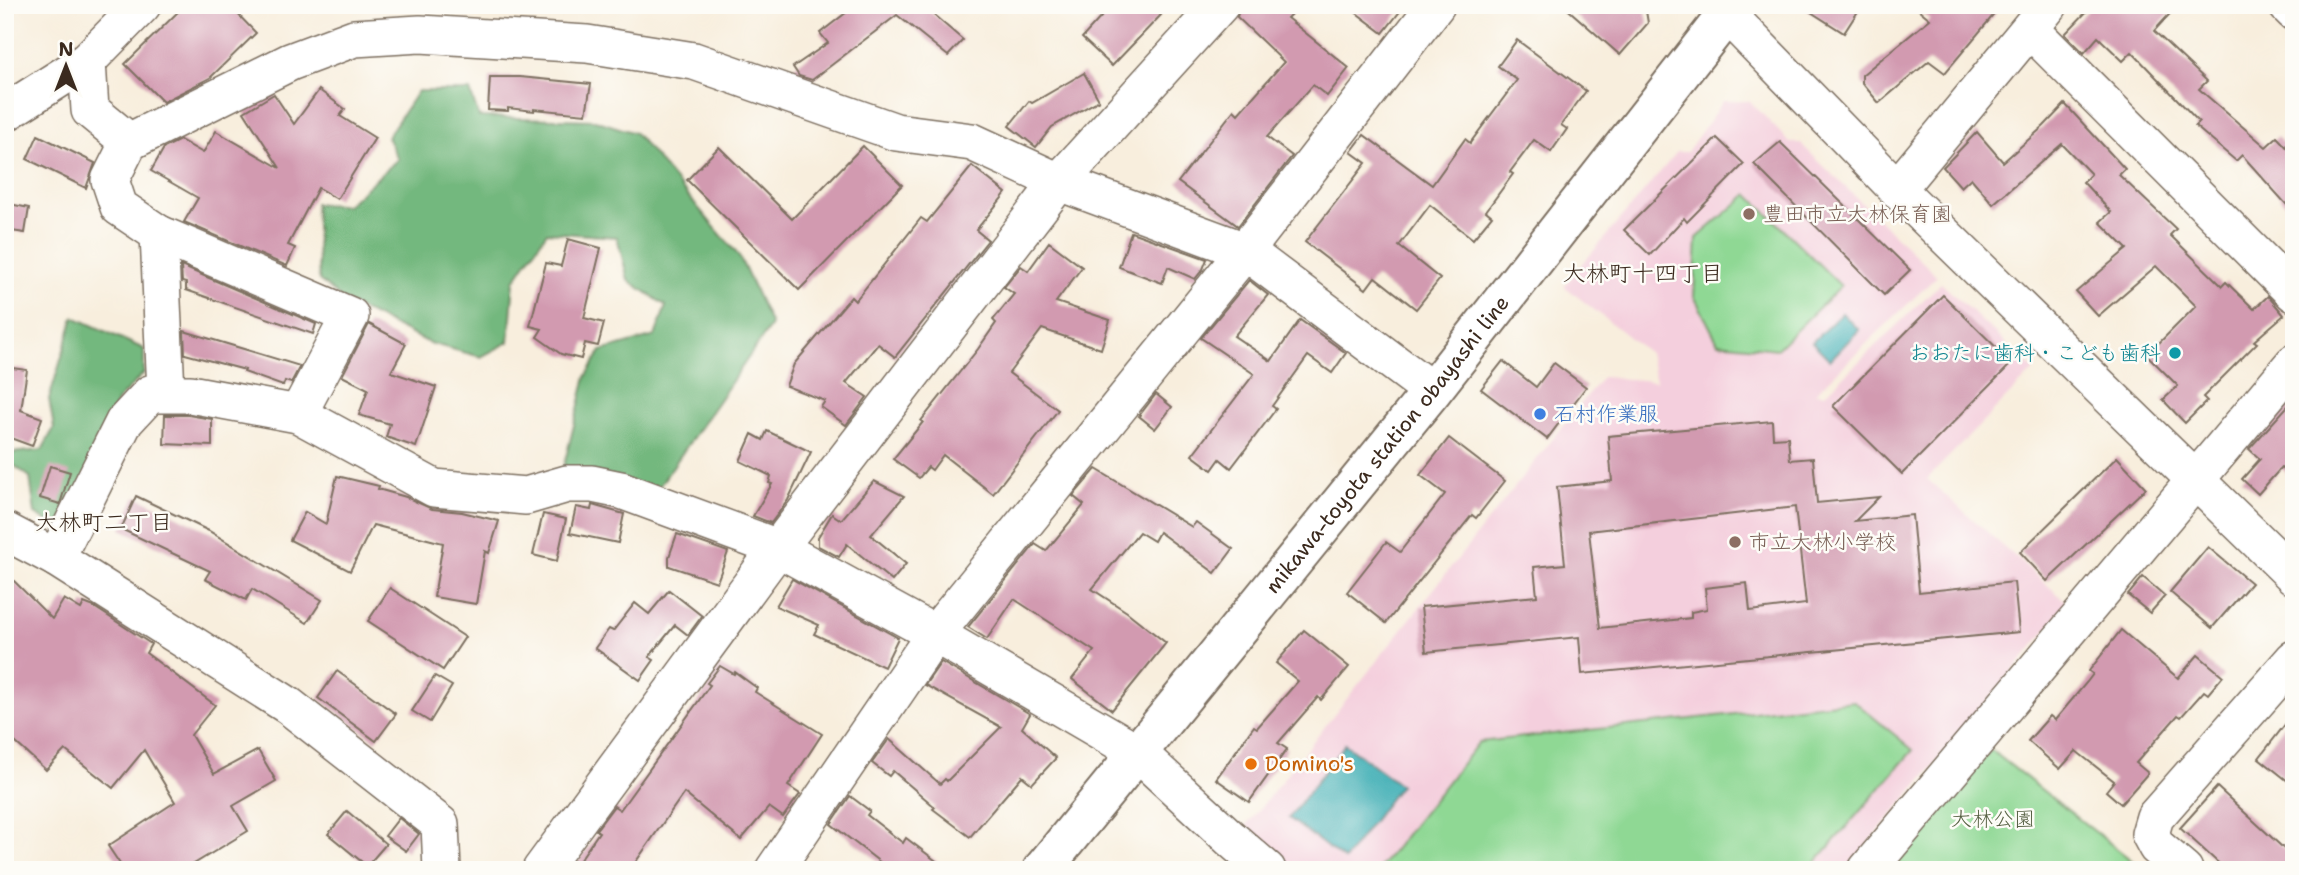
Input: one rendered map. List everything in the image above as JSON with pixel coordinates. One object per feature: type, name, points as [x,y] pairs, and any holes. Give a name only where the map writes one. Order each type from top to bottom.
[{"type":"main road","name":"mikawa-toyota station obayashi line","points":[[1042,870],[1432,391],[1728,7]]},
{"type":"street","points":[[5,113],[87,61],[142,5]]},
{"type":"street","points":[[541,870],[778,548],[1059,182],[1220,5]]},
{"type":"street","points":[[774,870],[935,634],[1245,251],[1436,5]]},
{"type":"street","points":[[2287,5],[2294,12]]},
{"type":"street","points":[[1728,7],[1897,189],[2294,576]]},
{"type":"street","points":[[1897,189],[2039,17],[2294,293]]},
{"type":"street","points":[[298,414],[350,316],[159,234],[119,207],[110,180],[128,142],[290,62],[354,38],[420,34],[587,44],[694,61],[896,132],[972,142],[1059,182],[1245,251],[1432,391]]},
{"type":"street","points":[[87,61],[90,110],[128,142]]},
{"type":"street","points":[[159,234],[166,392]]},
{"type":"street","points":[[1867,870],[2294,363]]},
{"type":"street","points":[[56,558],[124,422],[150,394],[166,392],[298,414],[434,488],[526,496],[567,484],[592,484],[621,490],[778,548],[935,634],[1137,752],[1267,870]]},
{"type":"street","points":[[5,531],[56,558],[289,706],[440,824],[435,862]]},
{"type":"street","points":[[2184,870],[2157,847],[2150,834],[2155,817],[2294,659]]},
{"type":"shaded area","name":"市立大林小学校","points":[[1723,101],[1750,101],[1790,143],[1800,143],[1937,276],[1815,393],[1825,394],[1941,283],[2034,370],[1927,479],[2069,604],[1846,870],[1293,870],[1246,826],[1602,377],[1656,381],[1649,353],[1564,286],[1677,152],[1687,152]]},
{"type":"green space","points":[[418,91],[470,91],[479,117],[595,120],[635,133],[739,256],[771,325],[658,488],[561,477],[586,377],[601,351],[655,336],[666,306],[628,280],[617,237],[547,232],[514,281],[509,342],[481,357],[429,343],[346,302],[319,280],[315,204],[347,205],[398,159],[387,137]]},
{"type":"green space","points":[[1748,194],[1841,286],[1777,349],[1718,343],[1694,296],[1697,238]]},
{"type":"green space","points":[[74,317],[144,349],[144,373],[117,401],[90,470],[59,529],[35,514],[30,477],[8,461],[10,453],[42,450],[54,428],[49,399]]},
{"type":"green space","points":[[1854,701],[1913,750],[1809,870],[1378,870],[1479,742]]},
{"type":"green space","name":"大林公園","points":[[1991,750],[2144,870],[1883,870]]},
{"type":"water","points":[[1842,313],[1859,330],[1830,360],[1812,342]]},
{"type":"water","points":[[1345,744],[1400,785],[1344,860],[1289,818]]},
{"type":"building","points":[[185,5],[229,5],[256,33],[210,78],[163,102],[125,64]]},
{"type":"building","points":[[856,5],[922,5],[963,40],[948,56],[897,15],[812,80],[799,76],[793,67],[828,43],[820,33]]},
{"type":"building","points":[[1112,5],[1150,5],[1161,15],[1112,66],[1082,38]]},
{"type":"building","points":[[1240,5],[1300,5],[1287,18],[1349,68],[1327,96],[1313,85],[1267,137],[1292,156],[1238,226],[1178,182],[1234,110],[1238,114],[1284,62],[1237,17]]},
{"type":"building","points":[[1346,5],[1405,5],[1383,33]]},
{"type":"building","points":[[1563,5],[1645,5],[1648,23],[1620,55]]},
{"type":"building","points":[[1800,5],[1862,5],[1844,33]]},
{"type":"building","points":[[1913,5],[2002,5],[1945,73],[1929,61],[1879,103],[1862,83],[1862,75],[1930,19]]},
{"type":"building","points":[[2093,5],[2178,5],[2154,31],[2207,81],[2199,89],[2266,147],[2277,137],[2294,155],[2294,213],[2242,155],[2236,161],[2195,126],[2199,122],[2132,52],[2123,61],[2098,37],[2084,53],[2065,34]]},
{"type":"building","points":[[1517,40],[1586,91],[1561,125],[1567,129],[1551,152],[1534,140],[1486,211],[1492,216],[1473,239],[1430,205],[1399,246],[1440,279],[1416,309],[1375,277],[1366,289],[1305,242],[1366,163],[1351,152],[1364,135],[1432,185],[1465,139],[1470,143],[1517,80],[1498,66]]},
{"type":"building","points":[[1084,73],[1099,100],[1052,127],[1036,147],[1009,126],[1029,101],[1032,103]]},
{"type":"building","points":[[490,77],[591,84],[586,114],[534,109],[488,110]]},
{"type":"building","points":[[319,90],[345,109],[340,116],[375,138],[337,199],[318,188],[288,245],[295,248],[287,266],[184,222],[198,198],[151,171],[164,148],[180,140],[203,153],[216,131],[280,168],[244,112],[274,94],[294,124]]},
{"type":"building","points":[[2065,104],[2125,169],[2119,175],[2176,229],[2170,235],[2222,286],[2226,282],[2254,309],[2268,296],[2284,315],[2254,341],[2257,343],[2203,397],[2207,401],[2185,423],[2163,400],[2178,386],[2147,355],[2196,306],[2156,266],[2098,316],[2076,292],[2127,249],[2100,222],[2111,212],[2083,182],[2091,174],[2062,144],[1993,204],[1971,178],[1961,187],[1943,167],[1977,132],[2003,162]]},
{"type":"building","points":[[38,135],[95,163],[86,188],[27,159]]},
{"type":"building","points":[[1717,138],[1744,164],[1687,222],[1684,218],[1650,255],[1624,230]]},
{"type":"building","points":[[1780,142],[1910,270],[1884,295],[1754,164]]},
{"type":"building","points":[[863,146],[902,185],[799,290],[687,180],[719,147],[792,219]]},
{"type":"building","points":[[972,166],[1006,193],[976,230],[988,240],[895,357],[878,344],[846,383],[867,397],[846,425],[821,407],[825,401],[786,386],[794,364],[851,297],[855,301],[921,218],[927,222]]},
{"type":"building","points":[[5,203],[29,208],[25,233],[5,230]]},
{"type":"building","points":[[1131,232],[1207,259],[1203,269],[1195,279],[1168,267],[1162,283],[1119,267]]},
{"type":"building","points":[[568,239],[601,248],[584,318],[604,323],[598,346],[585,343],[581,359],[561,354],[537,337],[542,329],[530,326],[546,263],[561,266]]},
{"type":"building","points":[[1049,242],[1082,267],[1056,302],[1110,320],[1101,349],[1042,329],[1009,373],[1058,410],[993,494],[943,455],[932,470],[928,467],[919,478],[893,459],[996,323],[993,320],[1014,294],[1004,287],[1021,266],[1028,271]]},
{"type":"building","points":[[181,266],[316,324],[313,334],[186,290],[186,283],[182,282]]},
{"type":"building","points":[[1249,280],[1268,295],[1234,336],[1271,361],[1300,320],[1346,353],[1332,373],[1308,356],[1272,406],[1276,409],[1231,468],[1220,459],[1212,470],[1192,455],[1254,374],[1201,338]]},
{"type":"building","points":[[1943,295],[2012,363],[1902,474],[1833,406]]},
{"type":"building","points":[[369,324],[406,344],[391,372],[436,387],[416,447],[386,437],[390,424],[359,415],[368,389],[342,376]]},
{"type":"building","points":[[184,331],[300,366],[291,383],[285,381],[283,386],[244,372],[245,370],[185,354]]},
{"type":"building","name":"石村作業服","points":[[1503,361],[1536,387],[1554,363],[1586,387],[1547,439],[1481,389]]},
{"type":"building","points":[[5,367],[27,370],[21,410],[42,418],[32,446],[5,436]]},
{"type":"building","points":[[1156,394],[1172,407],[1155,429],[1139,416]]},
{"type":"building","points":[[2294,399],[2294,479],[2281,468],[2258,494],[2242,479],[2260,459],[2249,449]]},
{"type":"building","points":[[165,415],[212,419],[212,446],[164,444]]},
{"type":"building","points":[[1772,421],[1773,438],[1788,437],[1790,460],[1813,458],[1817,503],[1879,497],[1855,521],[1912,515],[1919,592],[2014,582],[2019,632],[1582,674],[1579,637],[1426,652],[1421,607],[1537,596],[1534,567],[1565,564],[1557,487],[1612,481],[1608,436]],"holes":[[[1795,507],[1806,604],[1750,611],[1747,583],[1705,588],[1707,609],[1691,612],[1691,618],[1600,628],[1589,531]]]},
{"type":"building","points":[[767,431],[811,452],[788,500],[771,523],[753,516],[772,484],[769,483],[771,476],[740,461],[752,434],[763,440]]},
{"type":"building","points":[[1449,438],[1505,481],[1476,518],[1472,515],[1386,623],[1347,592],[1386,542],[1400,552],[1445,494],[1420,475]]},
{"type":"building","points":[[2117,457],[2146,488],[2047,581],[2020,552]]},
{"type":"building","points":[[50,466],[70,472],[60,504],[40,498]]},
{"type":"building","points":[[1096,469],[1192,527],[1196,522],[1233,549],[1215,573],[1159,532],[1154,541],[1139,532],[1092,589],[1166,643],[1112,710],[1072,679],[1094,651],[1014,599],[987,639],[968,627],[1035,544],[1046,551],[1084,505],[1073,496]]},
{"type":"building","points":[[337,476],[379,486],[378,489],[406,497],[432,509],[462,512],[499,521],[489,553],[485,551],[476,604],[434,597],[443,543],[373,525],[350,571],[290,540],[305,512],[326,524]]},
{"type":"building","points":[[874,481],[904,496],[871,535],[906,564],[892,581],[847,544],[839,557],[818,546],[818,537],[832,514],[841,520]]},
{"type":"building","points":[[136,496],[209,531],[322,600],[307,623],[252,589],[246,600],[205,579],[210,571],[121,529]]},
{"type":"building","points":[[592,505],[624,514],[618,543],[570,533],[576,507],[591,510]]},
{"type":"building","points":[[543,514],[566,519],[557,561],[533,555]]},
{"type":"building","points":[[677,534],[728,552],[717,582],[669,566],[669,557]]},
{"type":"building","points":[[2208,547],[2251,583],[2212,628],[2170,592]]},
{"type":"building","points":[[5,572],[52,619],[64,599],[81,609],[84,603],[94,607],[151,644],[146,653],[215,705],[191,735],[214,774],[258,750],[276,781],[233,806],[248,831],[184,870],[124,870],[108,846],[175,802],[144,750],[113,788],[65,750],[46,770],[5,733]]},
{"type":"building","points":[[2143,577],[2165,596],[2150,613],[2128,595]]},
{"type":"building","points":[[792,579],[898,638],[884,667],[814,634],[819,625],[776,606]]},
{"type":"building","points":[[390,588],[465,637],[443,670],[368,621]]},
{"type":"building","points":[[669,590],[702,616],[688,635],[675,625],[649,657],[654,660],[640,680],[595,648],[609,629],[613,631],[635,603],[649,614]]},
{"type":"building","points":[[1304,630],[1349,667],[1321,700],[1318,697],[1278,743],[1287,749],[1249,802],[1216,779],[1254,726],[1257,728],[1298,681],[1276,663]]},
{"type":"building","points":[[2121,630],[2178,678],[2198,655],[2223,676],[2208,694],[2204,691],[2181,717],[2178,715],[2136,763],[2148,773],[2121,804],[2106,791],[2114,781],[2076,751],[2060,769],[2028,741],[2050,716],[2055,720],[2087,682],[2093,674],[2089,671]]},
{"type":"building","points":[[941,662],[1030,714],[1022,728],[1056,758],[1032,784],[1022,776],[970,837],[933,809],[935,807],[893,771],[889,776],[872,763],[889,739],[940,784],[945,779],[947,781],[1001,727],[925,685]]},
{"type":"building","points":[[720,666],[734,674],[735,672],[757,688],[755,692],[822,734],[788,786],[800,794],[783,817],[769,807],[741,840],[684,793],[630,870],[573,870],[599,832],[596,830],[614,806],[620,810],[710,685],[707,683]]},
{"type":"building","points":[[337,671],[396,714],[376,741],[318,698]]},
{"type":"building","points":[[435,676],[452,686],[430,722],[412,711]]},
{"type":"building","points":[[2294,713],[2294,786],[2259,758]]},
{"type":"building","points":[[2217,787],[2294,858],[2294,870],[2226,870],[2180,828]]},
{"type":"building","points":[[850,796],[870,811],[867,815],[903,843],[906,838],[948,870],[890,870],[831,824]]},
{"type":"building","points":[[347,811],[386,844],[367,866],[328,834]]},
{"type":"building","points":[[399,818],[419,834],[406,851],[385,836]]},
{"type":"place","name":"豊田市立大林保育園","points":[[1749,214]]},
{"type":"place","name":"おおたに歯科・こども歯科","points":[[2175,353]]},
{"type":"place","name":"石村作業服","points":[[1540,414]]},
{"type":"place","name":"市立大林小学校","points":[[1735,542]]},
{"type":"place","name":"Domino's","points":[[1251,764]]},
{"type":"district","name":"大林町十四丁目","points":[[1643,273]]},
{"type":"district","name":"大林町二丁目","points":[[104,522]]}]
